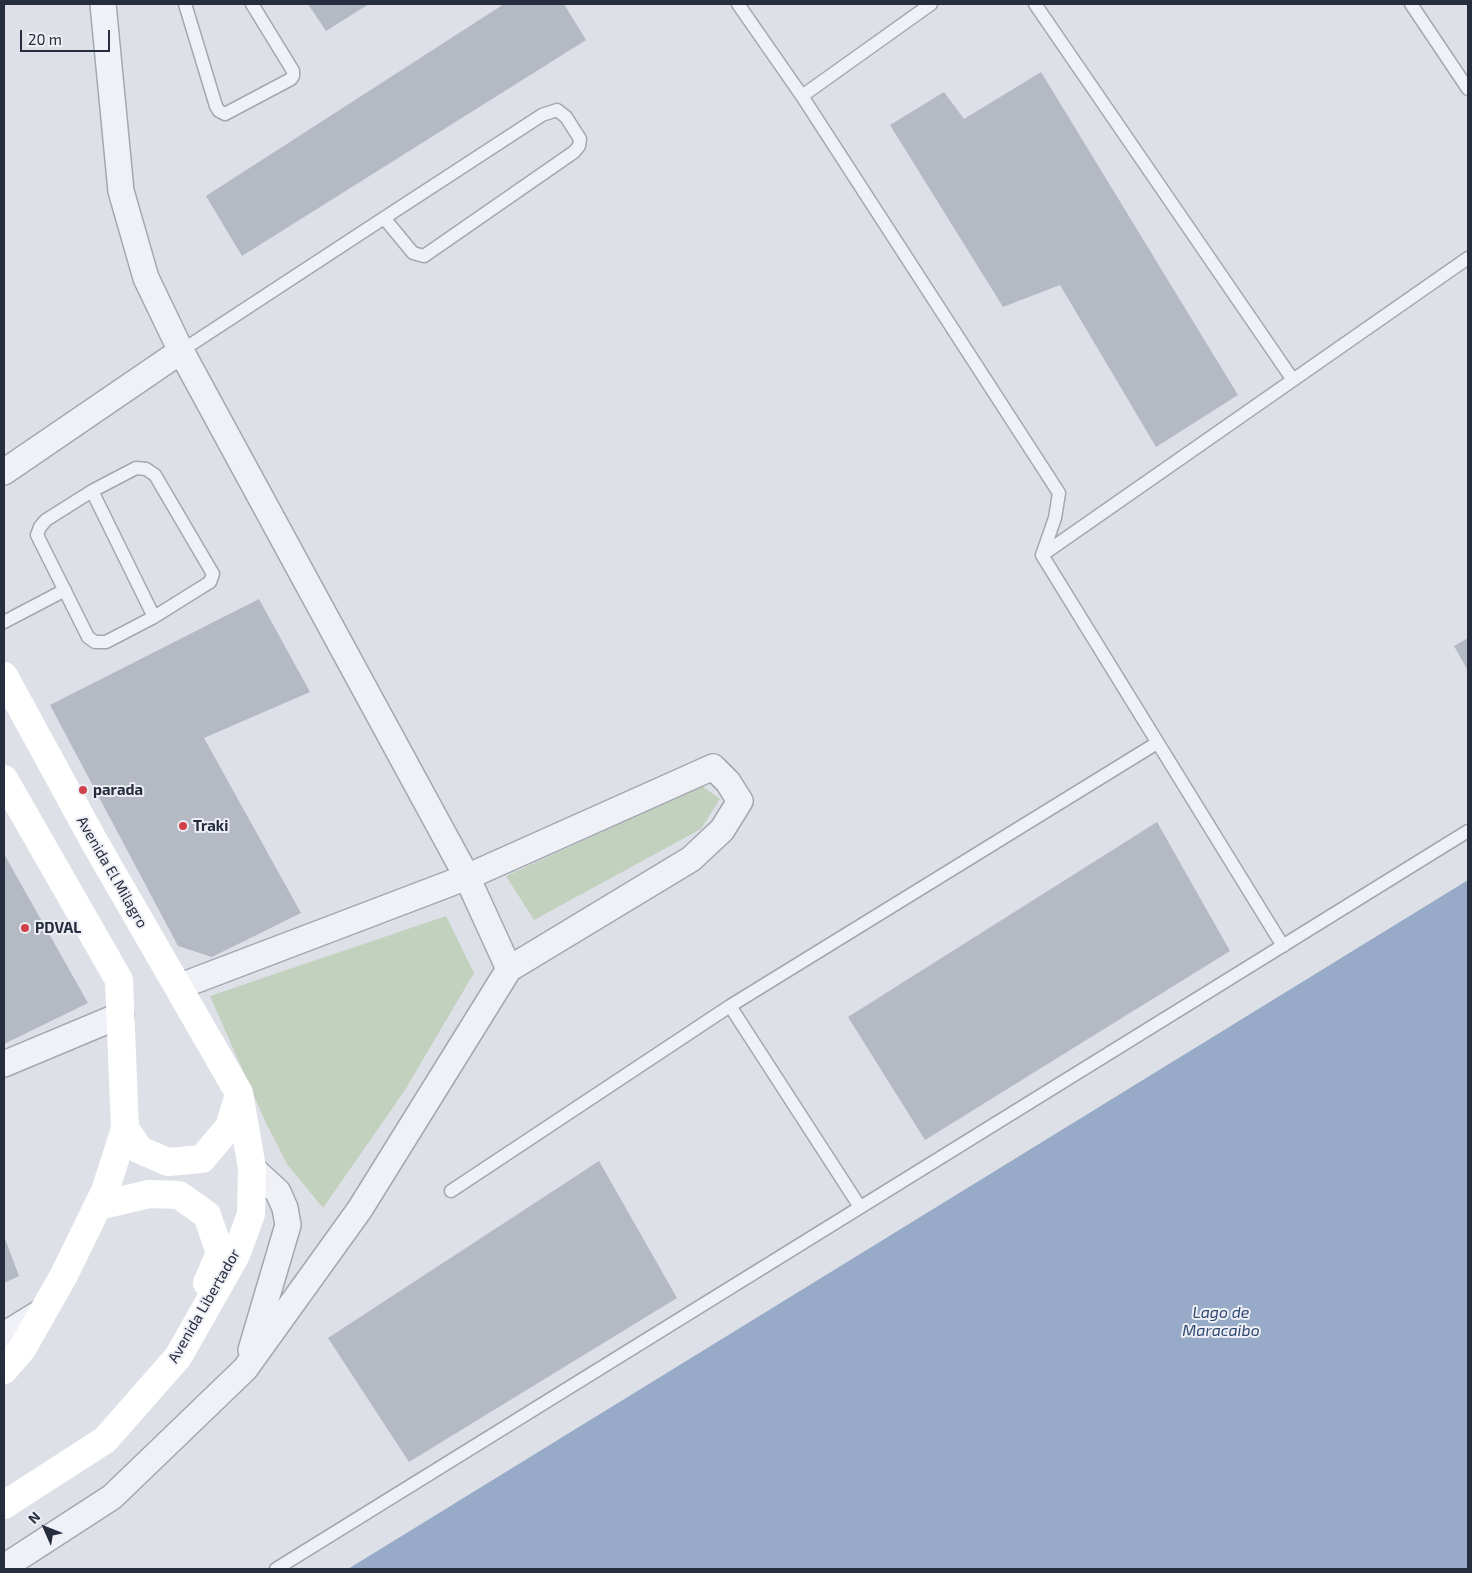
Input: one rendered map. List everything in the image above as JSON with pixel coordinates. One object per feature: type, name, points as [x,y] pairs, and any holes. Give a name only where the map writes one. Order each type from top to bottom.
[{"type":"main road","name":"Avenida El Milagro","points":[[4,676],[95,843],[178,987]]},
{"type":"main road","points":[[4,779],[119,980],[125,1129],[105,1191],[64,1275],[22,1349],[4,1370]]},
{"type":"main road","name":"Avenida Libertador","points":[[4,1505],[105,1440],[178,1357],[236,1255],[251,1214],[252,1168],[239,1093],[178,987]]},
{"type":"main road","points":[[125,1129],[140,1150],[168,1162],[202,1159],[229,1127],[239,1093]]},
{"type":"main road","points":[[98,1206],[150,1194],[179,1195],[206,1215],[220,1253],[178,1357]]},
{"type":"street","points":[[103,4],[121,191],[146,278],[181,351],[467,876],[509,968]]},
{"type":"street","points":[[4,472],[181,351]]},
{"type":"street","points":[[4,1567],[112,1497],[245,1369],[360,1209],[509,968],[691,859],[722,830],[740,801],[728,782],[714,767],[467,876],[178,987]]},
{"type":"street","points":[[4,1064],[121,1015]]},
{"type":"street","points":[[245,1369],[288,1225],[285,1208],[278,1192],[252,1168]]},
{"type":"street","points":[[4,1335],[43,1312]]},
{"type":"lane","points":[[185,4],[216,106],[219,111],[225,114],[291,79],[293,76],[293,71],[252,4]]},
{"type":"lane","points":[[738,4],[802,96],[1059,493],[1055,518],[1042,555]]},
{"type":"lane","points":[[802,96],[931,4]]},
{"type":"lane","points":[[1035,4],[1293,380]]},
{"type":"lane","points":[[1411,4],[1468,89]]},
{"type":"lane","points":[[181,351],[384,218],[542,116],[557,110],[566,117],[580,139],[579,146],[574,152],[424,256],[413,253],[384,218]]},
{"type":"lane","points":[[1042,555],[1468,258]]},
{"type":"lane","points":[[136,468],[146,469],[155,474],[213,574],[210,582],[154,617],[106,642],[95,642],[88,637],[65,590],[37,535],[40,527],[46,520],[92,491],[136,468]]},
{"type":"lane","points":[[92,491],[154,617]]},
{"type":"lane","points":[[1042,555],[1283,946]]},
{"type":"lane","points":[[4,622],[65,590]]},
{"type":"lane","points":[[451,1191],[730,1006],[1157,742]]},
{"type":"lane","points":[[276,1569],[1468,831]]},
{"type":"lane","points":[[730,1006],[860,1207]]},
{"type":"green space","points":[[702,786],[720,799],[701,829],[534,920],[506,876]]},
{"type":"green space","points":[[446,916],[474,973],[405,1090],[323,1208],[287,1164],[266,1123],[210,996]]},
{"type":"water","name":"Lago de Maracaibo","points":[[1468,880],[1468,1569],[348,1569]]},
{"type":"building","points":[[308,4],[369,4],[326,31]]},
{"type":"building","points":[[504,4],[564,4],[586,40],[242,256],[206,196]]},
{"type":"building","points":[[1041,72],[1238,395],[1156,447],[1060,285],[1003,307],[890,125],[944,92],[964,119]]},
{"type":"building","name":"Traki","points":[[259,599],[310,692],[204,738],[301,913],[212,957],[178,946],[50,705]]},
{"type":"building","points":[[1468,638],[1468,671],[1454,646]]},
{"type":"building","points":[[1157,822],[1230,951],[925,1140],[848,1017]]},
{"type":"building","name":"PDVAL","points":[[4,854],[88,1003],[4,1044]]},
{"type":"building","points":[[599,1161],[677,1298],[409,1462],[328,1338]]},
{"type":"building","points":[[4,1236],[19,1276],[4,1283]]},
{"type":"place","name":"parada","points":[[83,790]]},
{"type":"place","name":"Traki","points":[[183,826]]},
{"type":"place","name":"PDVAL","points":[[25,928]]}]
